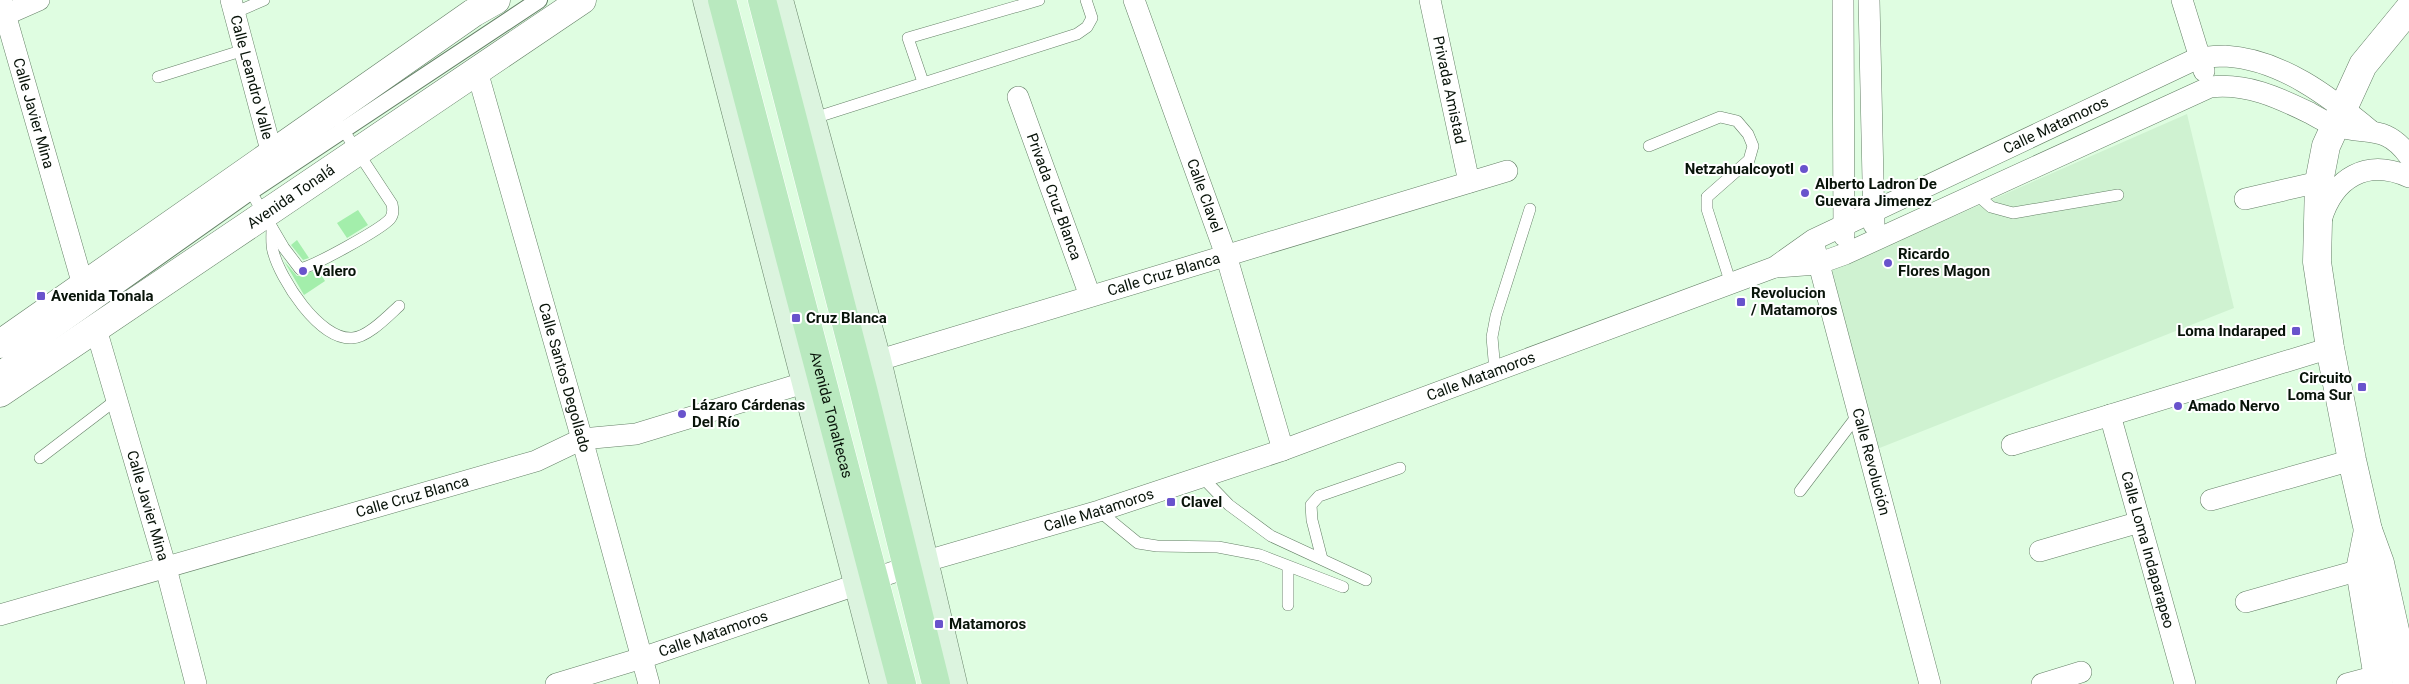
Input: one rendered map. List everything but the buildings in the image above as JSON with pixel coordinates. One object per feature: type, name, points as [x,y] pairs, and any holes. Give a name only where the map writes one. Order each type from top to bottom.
[{"type":"main road","name":"Avenida Tonaltecas","points":[[707,0],[813,380],[867,583],[902,684]]},
{"type":"main road","name":"Avenida Tonaltecas","points":[[722,0],[813,380]]},
{"type":"main road","points":[[762,0],[867,363]]},
{"type":"main road","points":[[779,0],[811,119],[915,565],[936,684]]},
{"type":"main road","points":[[915,565],[953,684]]},
{"type":"main road","name":"Avenida Tonaltecas","points":[[867,583],[884,684]]},
{"type":"street","points":[[3,8],[39,0]]},
{"type":"street","points":[[345,132],[539,0]]},
{"type":"street","name":"Avenida Tonalá","points":[[0,344],[83,285],[257,202],[272,154],[345,132],[477,71],[582,0]]},
{"type":"street","name":"Calle Clavel","points":[[1134,0],[1226,255],[1283,450]]},
{"type":"street","name":"Privada Amistad","points":[[1430,0],[1469,182]]},
{"type":"street","points":[[1843,0],[1844,254]]},
{"type":"street","points":[[1870,0],[1875,240]]},
{"type":"street","points":[[2182,0],[2198,58],[2210,87]]},
{"type":"street","name":"Avenida Tonalá","points":[[0,393],[96,329],[345,132],[479,4]]},
{"type":"street","name":"Calle Leandro Valle","points":[[232,6],[272,154]]},
{"type":"street","name":"Calle Javier Mina","points":[[3,8],[7,44],[83,285]]},
{"type":"street","points":[[2407,684],[2380,563],[2368,530],[2352,460],[2330,348],[2317,262],[2319,182],[2326,146],[2338,116],[2363,65],[2409,8]]},
{"type":"street","name":"Calle Matamoros","points":[[556,684],[642,658],[867,583],[915,565],[1099,511],[1283,450],[1776,267],[1813,240],[2198,58],[2226,56],[2270,66],[2320,90],[2338,116]]},
{"type":"street","name":"Calle Santos Degollado","points":[[477,71],[582,439],[649,684]]},
{"type":"street","name":"Calle Matamoros","points":[[1776,267],[1817,264],[1844,254],[2210,87],[2231,84],[2338,116]]},
{"type":"street","name":"Privada Cruz Blanca","points":[[1018,97],[1090,296]]},
{"type":"street","points":[[2338,116],[2371,131],[2390,136],[2409,156]]},
{"type":"street","points":[[2317,262],[2320,226],[2325,207],[2333,192],[2348,178],[2382,168],[2409,177]]},
{"type":"street","points":[[1469,182],[1507,171]]},
{"type":"street","name":"Calle Cruz Blanca","points":[[867,363],[1469,182]]},
{"type":"street","points":[[2245,199],[2319,182]]},
{"type":"street","points":[[0,369],[257,202]]},
{"type":"street","name":"Calle Revolución","points":[[1813,240],[1817,264],[1857,416],[1930,684]]},
{"type":"street","name":"Calle Javier Mina","points":[[96,329],[166,568],[196,684]]},
{"type":"street","points":[[2012,444],[2330,348]]},
{"type":"street","name":"Calle Cruz Blanca","points":[[0,615],[536,460],[582,439],[636,434],[813,380]]},
{"type":"street","name":"Calle Loma Indaparapeo","points":[[2110,415],[2185,684]]},
{"type":"street","points":[[2211,500],[2352,460]]},
{"type":"street","points":[[2040,551],[2140,522]]},
{"type":"street","points":[[2347,684],[2378,680],[2360,570],[2368,530]]},
{"type":"street","points":[[2246,602],[2360,570]]},
{"type":"street","points":[[2042,684],[2081,672]]},
{"type":"lane","points":[[232,6],[264,0]]},
{"type":"lane","points":[[923,82],[908,38],[1039,0]]},
{"type":"lane","points":[[811,119],[1077,34],[1087,27],[1092,18],[1086,0]]},
{"type":"lane","points":[[158,77],[244,50]]},
{"type":"lane","points":[[1649,146],[1720,117],[1737,121],[1748,134],[1753,146],[1750,160],[1707,198],[1707,208],[1731,284]]},
{"type":"lane","points":[[257,202],[300,268],[353,244],[390,219],[394,212],[392,204],[345,132]]},
{"type":"lane","points":[[1975,193],[1991,207],[2013,213],[2118,195]]},
{"type":"lane","points":[[257,202],[272,250],[284,277],[305,309],[333,335],[353,339],[374,328],[399,306]]},
{"type":"lane","points":[[1495,371],[1492,337],[1530,209]]},
{"type":"lane","points":[[40,458],[116,400]]},
{"type":"lane","points":[[1800,491],[1857,416]]},
{"type":"lane","points":[[1322,559],[1312,520],[1311,505],[1318,496],[1400,468]]},
{"type":"lane","points":[[1202,477],[1247,520],[1271,536],[1366,580]]},
{"type":"lane","points":[[1099,511],[1138,543],[1157,546],[1218,547],[1260,555],[1343,587]]},
{"type":"lane","points":[[1288,566],[1288,605]]},
{"type":"shaded area","points":[[2187,114],[2234,308],[1877,449],[1832,270]]},
{"type":"place","name":"Netzahualcoyotl","points":[[1804,169]]},
{"type":"place","name":"Alberto Ladron De Guevara Jimenez","points":[[1805,193]]},
{"type":"place","name":"Ricardo Flores Magon","points":[[1888,263]]},
{"type":"place","name":"Valero","points":[[303,271]]},
{"type":"place","name":"Avenida Tonala","points":[[41,296]]},
{"type":"place","name":"Revolucion / Matamoros","points":[[1741,302]]},
{"type":"place","name":"Cruz Blanca","points":[[796,318]]},
{"type":"place","name":"Loma Indaraped","points":[[2296,331]]},
{"type":"place","name":"Circuito Loma Sur","points":[[2362,387]]},
{"type":"place","name":"Amado Nervo","points":[[2178,406]]},
{"type":"place","name":"Lázaro Cárdenas Del Río","points":[[682,414]]},
{"type":"place","name":"Clavel","points":[[1171,502]]},
{"type":"place","name":"Matamoros","points":[[939,624]]}]
